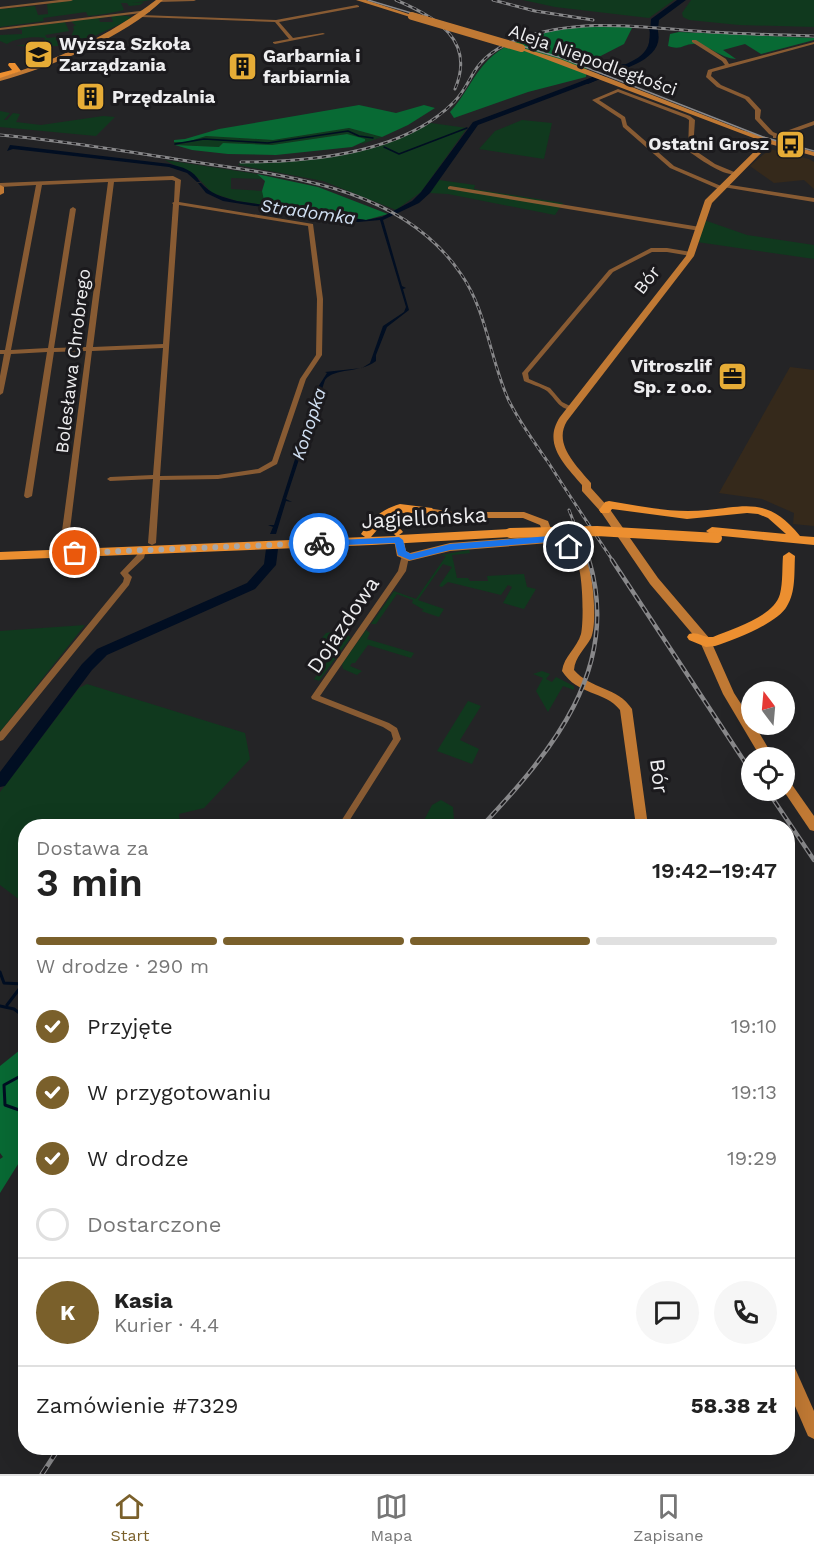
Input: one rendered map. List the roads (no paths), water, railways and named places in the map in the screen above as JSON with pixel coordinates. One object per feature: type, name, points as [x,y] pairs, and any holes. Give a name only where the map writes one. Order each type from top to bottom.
[{"type":"main road","points":[[0,77],[16,68]]},
{"type":"main road","points":[[367,534],[379,517],[402,507],[428,511]]},
{"type":"main road","points":[[609,509],[635,509],[691,515],[746,508],[762,511],[807,543],[789,556],[786,594],[782,605],[771,616],[726,634],[723,638],[699,638]]},
{"type":"main road","points":[[383,516],[398,536]]},
{"type":"main road","points":[[778,521],[774,540],[780,550],[789,556]]},
{"type":"main road","name":"Jagiellońska","points":[[0,556],[147,546],[508,530],[715,534],[807,543]]},
{"type":"main road","name":"Jagiellońska","points":[[287,541],[367,534],[398,536]]},
{"type":"main road","name":"Jagiellońska","points":[[0,548],[147,546]]},
{"type":"street","points":[[0,8],[71,0]]},
{"type":"street","points":[[16,68],[39,64],[141,16],[160,1],[194,0]]},
{"type":"street","points":[[141,16],[276,21],[358,3]]},
{"type":"street","name":"Aleja Niepodległości","points":[[358,3],[412,16],[521,48],[585,70],[768,142],[814,154]]},
{"type":"street","points":[[0,29],[148,11]]},
{"type":"street","points":[[276,21],[292,40]]},
{"type":"street","points":[[275,43],[323,34]]},
{"type":"street","points":[[694,41],[724,60],[728,66]]},
{"type":"street","points":[[778,136],[771,133],[757,118],[758,110],[747,98],[711,81],[708,76],[710,71],[814,43]]},
{"type":"street","points":[[724,60],[743,62]]},
{"type":"street","points":[[736,174],[713,165],[690,150],[692,120],[688,117],[618,90],[595,101],[623,118],[625,126],[672,167],[722,187],[814,200]]},
{"type":"street","name":"Bór","points":[[762,747],[699,638],[646,571],[617,528],[609,509],[586,489],[587,485],[557,440],[559,426],[691,254],[708,202],[768,142],[814,123]]},
{"type":"street","points":[[0,193],[0,186],[172,178],[178,180],[156,477],[147,546],[141,556],[124,573],[128,577],[126,583],[0,738]]},
{"type":"street","name":"Bolesława Chrobrego","points":[[64,546],[111,181]]},
{"type":"street","points":[[0,393],[4,352],[39,184]]},
{"type":"street","points":[[450,188],[700,230]]},
{"type":"street","points":[[110,479],[210,478],[266,469],[277,458],[303,379],[317,361],[320,349],[320,299],[311,225],[175,203]]},
{"type":"street","points":[[28,496],[73,209]]},
{"type":"street","points":[[572,409],[560,403],[548,389],[526,380],[525,373],[611,272],[651,250],[667,249],[691,254]]},
{"type":"street","points":[[4,352],[165,346]]},
{"type":"street","name":"Bór","points":[[428,511],[452,515],[527,515],[544,523],[550,539],[568,546],[579,555],[585,566],[588,627],[584,640],[567,665],[568,671],[577,682],[618,699],[626,710],[641,819]]},
{"type":"street","points":[[398,536],[405,557],[450,547],[550,539]]},
{"type":"street","name":"Dojazdowa","points":[[346,819],[397,739],[394,730],[386,725],[315,697],[402,571],[405,557]]},
{"type":"street","points":[[795,798],[814,826]]},
{"type":"street","points":[[795,1388],[814,1430]]},
{"type":"water","points":[[649,27],[657,28],[659,38],[652,53],[628,68],[611,74],[606,72],[631,62],[644,52],[650,37]]},
{"type":"water","points":[[593,77],[600,79],[478,125],[430,193],[419,203],[383,220],[402,286],[406,288],[403,289],[409,310],[387,327],[376,355],[376,361],[363,367],[370,363],[383,326],[404,312],[406,307],[380,220],[358,222],[223,201],[206,193],[198,183],[217,195],[237,201],[366,220],[382,217],[412,201],[421,192],[473,122]]},
{"type":"water","points":[[10,145],[170,164],[191,172],[200,182],[187,173],[169,167],[13,149],[7,151]]},
{"type":"water","points":[[359,368],[335,373],[325,380],[286,499],[292,502],[286,501],[276,534],[270,534],[273,527],[268,525],[274,525],[318,387],[327,373],[325,372]]},
{"type":"waterway","name":"Stradomka","points":[[652,46],[655,19],[682,0]]},
{"type":"waterway","name":"Stradomka","points":[[585,82],[626,66]]},
{"type":"waterway","points":[[384,147],[399,154],[467,128]]},
{"type":"waterway","points":[[175,144],[204,139],[268,143],[348,131],[359,136],[373,138]]},
{"type":"waterway","name":"Konopka","points":[[0,782],[87,667],[102,652],[251,586],[270,565],[272,549]]},
{"type":"waterway","points":[[0,972],[4,983],[18,984]]},
{"type":"waterway","points":[[7,1005],[18,991]]},
{"type":"waterway","points":[[0,1006],[18,1012]]},
{"type":"waterway","points":[[18,1077],[4,1085],[5,1105],[18,1110]]},
{"type":"tram line","points":[[368,0],[562,58],[763,137],[814,151]]},
{"type":"railway","points":[[396,0],[438,23],[456,44],[460,57],[460,72],[455,89]]},
{"type":"railway","points":[[493,0],[535,11],[593,20]]},
{"type":"railway","points":[[241,162],[296,160],[354,152],[409,133],[433,120],[454,102],[478,66],[493,52],[511,42],[541,33],[589,26],[637,26],[723,33],[814,36]]},
{"type":"railway","points":[[0,135],[88,146],[293,178],[370,201],[404,219],[435,243],[470,288],[513,409],[613,561]]},
{"type":"railway","points":[[569,510],[589,561]]},
{"type":"railway","points":[[488,819],[532,769],[555,738],[574,706],[588,673],[596,637],[597,600],[589,560]]},
{"type":"railway","points":[[612,560],[741,756]]},
{"type":"railway","points":[[774,801],[786,819]]},
{"type":"railway","points":[[795,832],[814,860]]},
{"type":"railway","points":[[42,1474],[54,1455]]},
{"type":"place","name":"Wyższa Szkoła Zarządzania","points":[[38,54]]},
{"type":"place","name":"Garbarnia i farbiarnia","points":[[242,66]]},
{"type":"place","name":"Przędzalnia","points":[[91,97]]},
{"type":"place","name":"Ostatni Grosz","points":[[790,144]]},
{"type":"place","name":"Vitroszlif Sp. z o.o.","points":[[733,376]]}]
